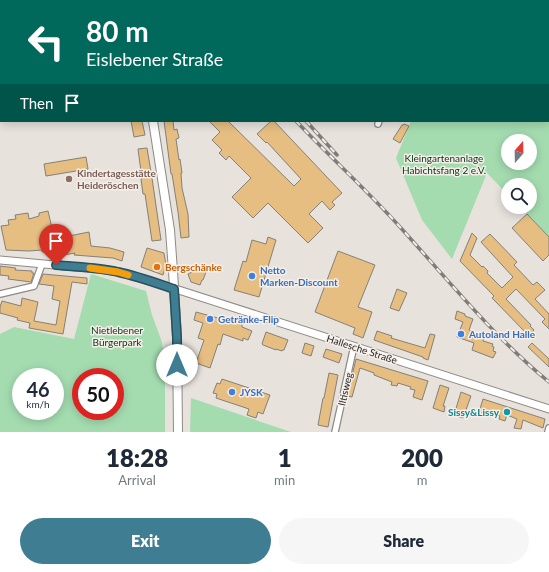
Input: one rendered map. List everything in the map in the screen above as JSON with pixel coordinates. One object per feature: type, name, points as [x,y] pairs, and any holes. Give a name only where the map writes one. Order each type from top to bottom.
[{"type":"main road","points":[[154,122],[170,230],[177,338],[178,432]]},
{"type":"street","name":"Hallesche Straße","points":[[0,260],[118,272],[354,346],[549,410]]},
{"type":"street","points":[[0,294],[34,286],[42,264]]},
{"type":"street","name":"Iltisweg","points":[[335,432],[354,346]]},
{"type":"street","points":[[548,432],[549,428]]},
{"type":"green space","name":"Kleingartenanlage Habichtsfang 2 e.V.","points":[[411,122],[549,122],[549,237],[527,214],[537,214],[537,178],[501,178],[501,188],[487,173],[452,259],[422,220],[396,158]]},
{"type":"green space","name":"Nietlebener Bürgerpark","points":[[91,274],[146,291],[152,315],[162,342],[165,370],[165,432],[0,432],[0,334],[14,327],[74,339]]},
{"type":"green space","points":[[191,398],[291,432],[190,432]]},
{"type":"building","points":[[131,122],[142,122],[145,135],[134,137]]},
{"type":"building","points":[[164,122],[173,122],[174,130],[177,129],[179,138],[176,139],[182,173],[182,188],[188,214],[189,237],[181,238]]},
{"type":"building","points":[[210,122],[229,122],[294,186],[301,179],[267,142],[266,143],[257,134],[270,122],[275,122],[342,193],[332,202],[335,205],[330,210],[322,201],[309,214],[323,228],[308,243],[268,203],[253,218],[232,197],[251,178],[229,156],[226,160],[219,153],[222,150],[212,140],[220,132]]},
{"type":"building","points":[[404,124],[409,126],[400,143],[393,139]]},
{"type":"building","points":[[147,148],[161,240],[152,241],[145,194],[143,194],[138,149]]},
{"type":"building","points":[[86,157],[88,169],[46,176],[44,164]]},
{"type":"building","points":[[48,211],[52,228],[57,227],[58,234],[63,233],[64,237],[89,232],[91,246],[110,248],[124,252],[122,261],[113,258],[74,255],[75,253],[64,255],[62,244],[49,247],[50,251],[42,252],[42,250],[6,250],[1,226],[9,225],[8,220],[16,219],[15,215],[28,213],[29,219],[39,216],[39,213]]},
{"type":"building","points":[[527,214],[549,237],[549,255],[543,261],[512,228]]},
{"type":"building","points":[[472,233],[477,238],[470,255],[488,271],[487,273],[502,288],[513,277],[481,242],[490,234],[517,262],[514,265],[533,285],[537,282],[545,290],[535,299],[549,314],[549,329],[542,322],[545,319],[516,289],[506,299],[531,325],[530,326],[534,330],[529,336],[492,298],[494,296],[460,261]]},
{"type":"building","name":"Netto Marken-Discount","points":[[268,237],[276,240],[259,297],[234,290],[243,261],[246,262],[252,240],[266,244]]},
{"type":"building","points":[[147,248],[164,253],[166,265],[163,275],[141,267]]},
{"type":"building","points":[[338,251],[375,265],[358,307],[372,312],[363,338],[353,334],[355,328],[315,312]]},
{"type":"building","points":[[0,266],[16,268],[15,270],[32,271],[32,273],[34,273],[31,282],[8,279],[9,276],[0,275]]},
{"type":"building","points":[[194,268],[206,272],[200,285],[191,282],[188,274],[192,272]]},
{"type":"building","points":[[43,274],[87,278],[87,284],[72,282],[63,334],[29,328],[30,323],[17,320],[18,318],[0,313],[2,301],[21,306],[22,298],[38,302],[34,321],[56,325],[60,301],[52,299],[54,286],[39,284]]},
{"type":"building","points":[[397,289],[407,293],[399,311],[390,308]]},
{"type":"building","points":[[457,311],[473,319],[469,330],[485,336],[483,341],[493,344],[493,351],[496,352],[493,358],[472,350],[474,343],[457,337],[463,322],[455,319]]},
{"type":"building","points":[[196,312],[236,323],[237,322],[242,324],[242,327],[252,331],[248,340],[243,338],[243,341],[223,334],[210,368],[196,363],[204,340],[198,338],[203,323],[194,320]]},
{"type":"building","points":[[377,331],[392,336],[391,338],[425,348],[430,334],[435,335],[428,360],[374,340]]},
{"type":"building","points":[[266,332],[288,340],[284,350],[276,350],[262,344]]},
{"type":"building","points":[[305,343],[314,346],[311,356],[302,353]]},
{"type":"building","points":[[532,343],[549,359],[549,367],[528,347]]},
{"type":"building","points":[[326,349],[342,354],[339,363],[323,357]]},
{"type":"building","points":[[356,359],[428,381],[422,400],[413,397],[415,390],[410,389],[411,387],[398,383],[397,386],[391,385],[392,382],[360,368],[352,397],[347,396]]},
{"type":"building","points":[[329,373],[338,375],[328,427],[318,425]]},
{"type":"building","points":[[222,379],[270,395],[263,414],[258,412],[256,418],[247,415],[249,409],[216,398],[217,394],[213,393],[217,383],[220,384]]},
{"type":"building","points":[[440,385],[449,388],[443,406],[445,406],[444,412],[433,408]]},
{"type":"building","points":[[461,392],[471,396],[463,418],[454,415]]},
{"type":"building","points":[[483,399],[545,419],[543,428],[523,420],[521,429],[514,428],[517,419],[507,415],[505,421],[499,419],[500,416],[488,412],[487,415],[479,412]]},
{"type":"railway","points":[[297,122],[387,213],[490,327],[529,365],[549,382]]},
{"type":"railway","points":[[307,122],[337,155]]},
{"type":"slow traffic","points":[[90,268],[128,275]]},
{"type":"place","name":"Kindertagesstätte Heideröschen","points":[[69,179]]},
{"type":"place","name":"Bergschänke","points":[[157,267]]},
{"type":"place","name":"Netto Marken-Discount","points":[[252,276]]},
{"type":"place","name":"Getränke-Flip","points":[[210,319]]},
{"type":"place","name":"Autoland Halle","points":[[461,334]]},
{"type":"place","name":"JYSK","points":[[232,392]]},
{"type":"place","name":"Sissy&Lissy","points":[[507,412]]},
{"type":"route","points":[[56,265],[118,272],[174,289],[177,365]]}]
